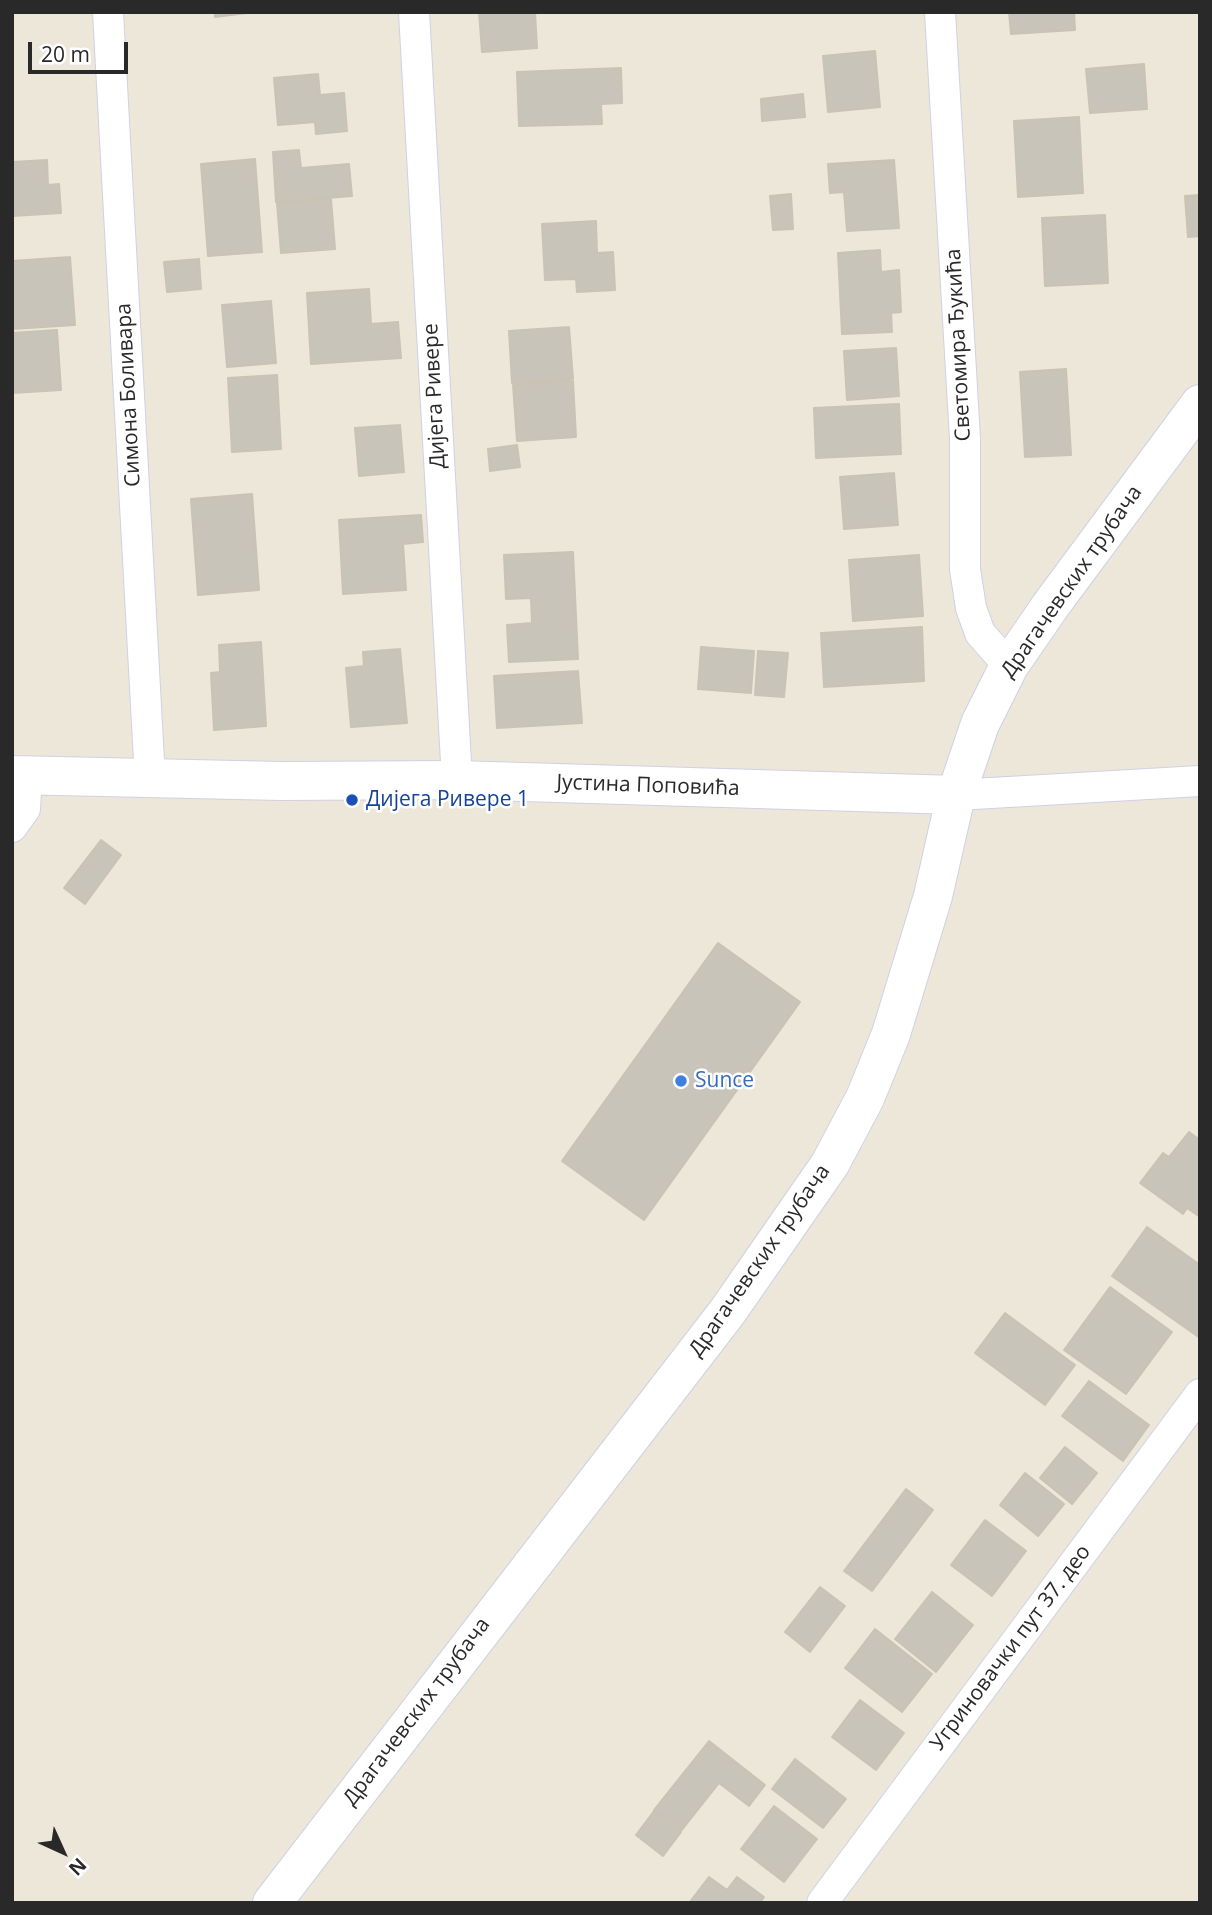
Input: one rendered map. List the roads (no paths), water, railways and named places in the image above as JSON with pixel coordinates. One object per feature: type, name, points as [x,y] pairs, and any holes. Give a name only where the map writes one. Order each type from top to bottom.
[{"type":"street","name":"Симона Боливара","points":[[108,12],[149,779]]},
{"type":"street","name":"Дијега Ривере","points":[[414,12],[457,780]]},
{"type":"street","name":"Светомира Ђукића","points":[[940,12],[965,439],[965,569],[971,608],[980,633],[1009,666]]},
{"type":"street","name":"Драгачевских трубача","points":[[272,1903],[727,1311],[830,1164],[865,1098],[891,1034],[933,896],[956,795],[980,724],[1009,666],[1200,404]]},
{"type":"street","name":"Јустина Поповића","points":[[20,775],[149,779],[457,780],[956,795],[1200,781]]},
{"type":"street","points":[[12,827],[25,809],[20,775]]},
{"type":"street","name":"Угриновачки пут 37. део","points":[[822,1903],[1200,1394]]},
{"type":"place","name":"Дијега Ривере 1","points":[[352,800]]},
{"type":"place","name":"Sunce","points":[[681,1081]]}]
